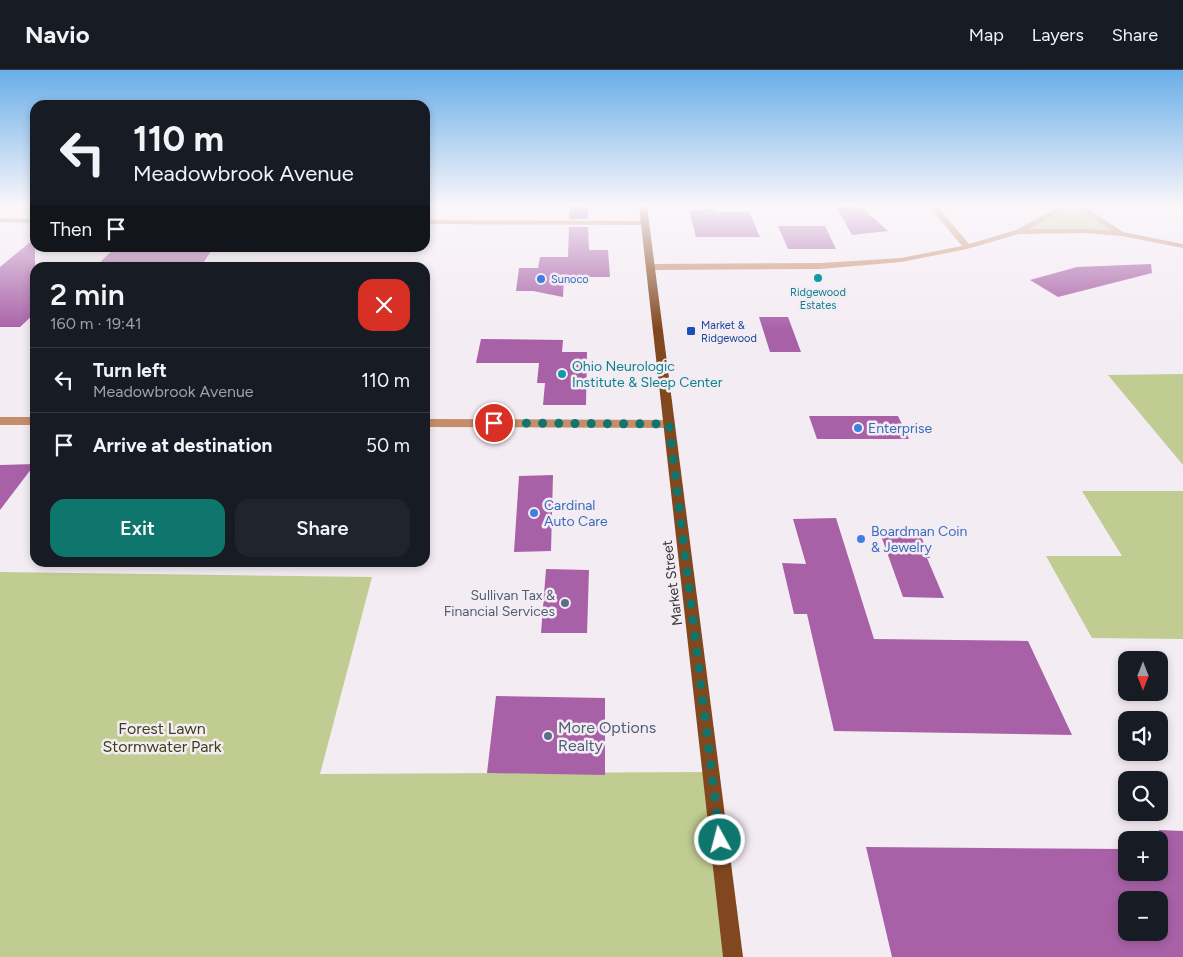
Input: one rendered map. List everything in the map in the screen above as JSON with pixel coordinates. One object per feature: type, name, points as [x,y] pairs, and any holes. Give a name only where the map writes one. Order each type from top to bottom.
[{"type":"main road","name":"Market Street","points":[[648,247],[733,957]]},
{"type":"street","points":[[651,267],[829,266],[902,260],[965,247]]},
{"type":"street","points":[[0,421],[30,421]]},
{"type":"street","points":[[430,423],[669,424]]},
{"type":"green space","points":[[1183,374],[1183,465],[1108,375]]},
{"type":"green space","points":[[1082,491],[1183,491],[1183,639],[1092,638],[1046,556],[1122,556]]},
{"type":"green space","name":"Forest Lawn Stormwater Park","points":[[0,572],[372,577],[320,774],[711,772],[733,957],[0,957]]},
{"type":"building","points":[[24,247],[30,247],[30,252],[35,252],[35,262],[30,262],[30,318],[20,327],[0,327],[0,267]]},
{"type":"building","points":[[568,247],[608,250],[610,277],[564,277],[563,297],[533,291],[516,291],[519,268],[538,268],[540,257],[568,257]]},
{"type":"building","points":[[787,247],[835,247],[836,249],[788,249]]},
{"type":"building","points":[[111,252],[210,252],[204,262],[100,262]]},
{"type":"building","points":[[1151,264],[1152,273],[1058,297],[1030,280],[1077,267]]},
{"type":"building","points":[[759,317],[788,317],[801,352],[770,352]]},
{"type":"building","name":"Ohio Neurologic Institute & Sleep Center","points":[[481,339],[563,340],[562,352],[587,352],[586,405],[543,405],[545,383],[537,383],[539,363],[476,363]]},
{"type":"building","name":"Enterprise","points":[[809,416],[898,416],[909,439],[817,439]]},
{"type":"building","points":[[30,464],[30,471],[0,510],[0,465]]},
{"type":"building","name":"Cardinal Auto Care","points":[[553,475],[551,551],[514,552],[519,476]]},
{"type":"building","points":[[836,518],[874,639],[1028,641],[1072,735],[834,731],[807,614],[794,614],[782,563],[806,564],[793,519]]},
{"type":"building","points":[[918,529],[930,558],[927,558],[944,598],[903,597],[879,530]]},
{"type":"building","name":"Sullivan Tax & Financial Services","points":[[546,569],[589,570],[587,633],[541,633]]},
{"type":"building","name":"More Options Realty","points":[[496,696],[605,698],[605,775],[487,773]]},
{"type":"building","points":[[1159,830],[1183,831],[1183,957],[892,957],[866,847],[1118,849],[1118,881],[1168,881],[1168,831]]},
{"type":"place","name":"Ridgewood Estates","points":[[818,278]]},
{"type":"place","name":"Sunoco","points":[[541,279]]},
{"type":"place","name":"Market & Ridgewood","points":[[691,331]]},
{"type":"place","name":"Ohio Neurologic Institute & Sleep Center","points":[[562,374]]},
{"type":"place","name":"Enterprise","points":[[858,428]]},
{"type":"place","name":"Cardinal Auto Care","points":[[534,513]]},
{"type":"place","name":"Boardman Coin & Jewelry","points":[[861,539]]},
{"type":"place","name":"Sullivan Tax & Financial Services","points":[[565,603]]},
{"type":"place","name":"More Options Realty","points":[[548,736]]},
{"type":"route","points":[[494,423],[669,424],[720,840]]}]
